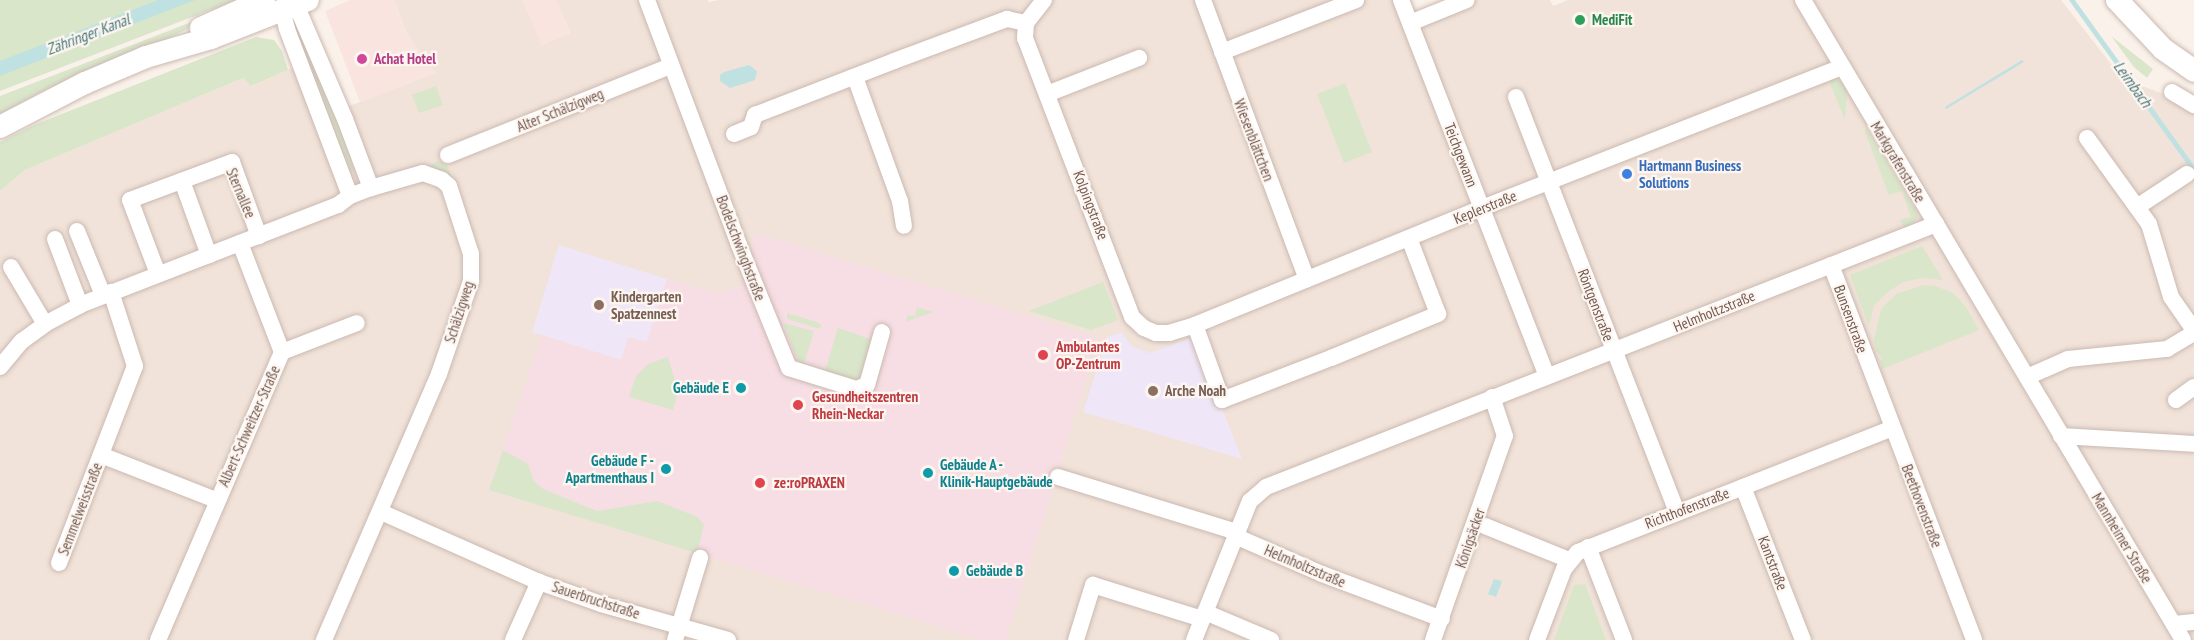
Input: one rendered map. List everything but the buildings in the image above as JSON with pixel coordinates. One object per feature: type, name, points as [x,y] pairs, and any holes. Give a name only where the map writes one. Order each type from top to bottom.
[{"type":"main road","points":[[0,127],[58,94],[146,57],[230,13],[264,0]]},
{"type":"main road","points":[[2117,0],[2163,49],[2194,71]]},
{"type":"main road","points":[[146,57],[211,38],[295,3]]},
{"type":"street","name":"Bodelschwinghstraße","points":[[647,0],[789,368],[856,389],[862,387],[867,385],[882,332]]},
{"type":"street","points":[[734,134],[751,128],[755,115],[1007,19],[1026,23],[1044,0]]},
{"type":"street","name":"Wiesenblättchen","points":[[1203,0],[1307,279]]},
{"type":"street","points":[[1222,52],[1356,0]]},
{"type":"street","name":"Teichgewann","points":[[1401,0],[1547,376]]},
{"type":"street","points":[[1410,23],[1467,0]]},
{"type":"street","name":"Markgrafenstraße","points":[[1803,0],[1995,324]]},
{"type":"street","points":[[350,196],[287,28],[284,17],[295,3],[371,188]]},
{"type":"street","name":"Kolpingstraße","points":[[1026,23],[1025,38],[1132,317]]},
{"type":"street","points":[[1047,94],[1139,58]]},
{"type":"street","name":"Alter Schälzigweg","points":[[448,155],[671,66]]},
{"type":"street","name":"Keplerstraße","points":[[1132,317],[1144,328],[1156,333],[1169,333],[1195,325],[1482,208],[1841,67]]},
{"type":"street","points":[[855,77],[900,201],[904,226]]},
{"type":"street","points":[[2172,92],[2194,105]]},
{"type":"street","name":"Röntgenstraße","points":[[1516,97],[1677,512]]},
{"type":"street","points":[[2027,377],[2068,358],[2167,349],[2194,331],[2171,297],[2150,224],[2087,138]]},
{"type":"street","name":"Sternallee","points":[[158,274],[130,201],[232,162],[259,236]]},
{"type":"street","name":"Schälzigweg","points":[[324,640],[381,512],[464,306],[471,281],[471,254],[449,186],[442,180],[423,173],[350,196]]},
{"type":"street","points":[[2137,207],[2187,174]]},
{"type":"street","points":[[182,181],[209,255]]},
{"type":"street","name":"Sternallee","points":[[0,367],[22,341],[45,324],[80,305],[338,205],[350,196]]},
{"type":"street","name":"Helmholtzstraße","points":[[1194,640],[1250,501],[1266,486],[1936,224]]},
{"type":"street","points":[[77,231],[107,294]]},
{"type":"street","points":[[1195,325],[1222,400],[1331,358],[1438,314],[1409,238]]},
{"type":"street","points":[[55,240],[80,305]]},
{"type":"street","name":"Albert-Schweitzer-Straße","points":[[158,640],[216,500],[242,447],[282,352],[240,243]]},
{"type":"street","name":"Bunsenstraße","points":[[1831,265],[1871,372]]},
{"type":"street","points":[[11,267],[45,324]]},
{"type":"street","name":"Semmelweisstraße","points":[[59,563],[135,366],[107,294]]},
{"type":"street","name":"Albert-Schweitzer-Straße","points":[[282,352],[357,323]]},
{"type":"street","name":"Mannheimer Straße","points":[[1995,324],[2183,640]]},
{"type":"street","name":"Beethovenstraße","points":[[1871,372],[1974,640]]},
{"type":"street","points":[[2176,400],[2194,387]]},
{"type":"street","name":"Königsäcker","points":[[1433,640],[1505,436],[1492,397]]},
{"type":"street","name":"Richthofenstraße","points":[[1569,560],[1588,547],[1892,428]]},
{"type":"street","points":[[2061,436],[2194,444]]},
{"type":"street","name":"Semmelweisstraße","points":[[101,455],[149,476]]},
{"type":"street","name":"Albert-Schweitzer-Straße","points":[[149,476],[216,500]]},
{"type":"street","name":"Helmholtzstraße","points":[[1058,477],[1236,534],[1322,574],[1442,619]]},
{"type":"street","name":"Kantstraße","points":[[1743,486],[1803,640]]},
{"type":"street","points":[[381,512],[539,582]]},
{"type":"street","points":[[1485,526],[1569,560],[1537,640]]},
{"type":"street","points":[[1588,547],[1624,640]]},
{"type":"street","points":[[678,633],[700,558]]},
{"type":"street","name":"Sauerbruchstraße","points":[[513,640],[539,582],[678,633],[728,640]]},
{"type":"street","points":[[1076,640],[1093,585],[1203,616],[1271,640]]},
{"type":"street","points":[[2174,624],[2194,622]]},
{"type":"shaded area","points":[[350,0],[394,0],[407,34],[436,73],[360,102],[325,11]]},
{"type":"shaded area","points":[[394,0],[523,0],[542,45],[570,33],[556,0],[708,0],[709,2],[719,0],[1395,0],[1403,19],[1451,0],[1550,0],[1553,6],[1568,0],[2061,0],[2122,78],[2194,106],[2194,640],[0,640],[0,191],[25,170],[243,78],[252,86],[292,68],[313,120],[435,73],[407,34]]},
{"type":"shaded area","points":[[523,0],[556,0],[570,34],[541,45]]},
{"type":"shaded area","name":"Gesundheitszentren Rhein-Neckar","points":[[756,233],[1099,338],[1006,640],[982,640],[489,490],[542,335],[621,360],[628,338],[647,342],[667,279],[718,293],[740,287]]},
{"type":"shaded area","name":"Kindergarten Spatzennest","points":[[559,245],[667,279],[647,342],[629,337],[621,360],[532,332]]},
{"type":"shaded area","name":"Arche Noah","points":[[1122,332],[1131,346],[1150,353],[1194,337],[1242,459],[1083,412],[1107,337]]},
{"type":"green space","points":[[0,0],[236,0],[0,91]]},
{"type":"green space","points":[[238,4],[169,38],[43,91],[0,114],[0,96]]},
{"type":"green space","points":[[298,27],[359,168],[348,172],[293,29]]},
{"type":"green space","points":[[2111,36],[2153,69],[2147,78],[2134,67]]},
{"type":"green space","points":[[256,37],[274,40],[282,51],[288,70],[251,86],[243,78],[25,170],[0,191],[0,142],[34,125]]},
{"type":"green space","points":[[1834,77],[1845,84],[1847,94],[1845,120],[1828,78]]},
{"type":"green space","points":[[1345,83],[1372,152],[1344,163],[1317,94]]},
{"type":"green space","points":[[436,86],[443,105],[419,113],[412,95]]},
{"type":"green space","points":[[1866,126],[1916,211],[1918,217],[1910,227],[1904,227],[1899,220],[1911,217],[1902,191],[1889,195],[1865,132]]},
{"type":"green space","points":[[437,161],[446,163],[454,183],[429,167]]},
{"type":"green space","points":[[1922,246],[1943,280],[1922,278],[1903,282],[1874,305],[1869,326],[1850,275]]},
{"type":"green space","points":[[1103,282],[1118,320],[1091,330],[1029,311]]},
{"type":"green space","points":[[1924,285],[1935,286],[1953,293],[1966,307],[1979,330],[1882,369],[1880,361],[1883,359],[1876,351],[1874,340],[1881,309],[1896,294]]},
{"type":"green space","points":[[917,307],[933,312],[905,322],[908,315],[915,316]]},
{"type":"green space","points":[[787,313],[817,322],[821,325],[820,329],[787,319]]},
{"type":"green space","points":[[783,323],[814,331],[803,367],[800,366]]},
{"type":"green space","points":[[838,328],[873,340],[864,377],[859,382],[824,374]]},
{"type":"green space","points":[[668,357],[678,392],[673,410],[629,397],[636,376],[648,364]]},
{"type":"green space","points":[[503,450],[528,464],[534,481],[543,489],[597,511],[657,501],[698,517],[704,525],[697,553],[489,490]]},
{"type":"green space","points":[[1585,584],[1606,640],[1554,640],[1574,585]]},
{"type":"water","name":"Zähringer Kanal","points":[[158,0],[195,0],[0,76],[0,61]]},
{"type":"water","points":[[2022,60],[2024,62],[1946,109],[1945,107]]},
{"type":"water","points":[[749,65],[757,71],[755,80],[730,88],[720,81],[720,75],[724,72]]},
{"type":"water","points":[[1494,579],[1502,581],[1496,597],[1488,594]]},
{"type":"waterway","name":"Leimbach","points":[[2072,0],[2194,169]]},
{"type":"place","name":"MediFit","points":[[1580,20]]},
{"type":"place","name":"Achat Hotel","points":[[362,59]]},
{"type":"place","name":"Hartmann Business Solutions","points":[[1627,174]]},
{"type":"place","name":"Kindergarten Spatzennest","points":[[599,305]]},
{"type":"place","name":"Ambulantes OP-Zentrum","points":[[1043,355]]},
{"type":"place","name":"Gebäude E","points":[[741,388]]},
{"type":"place","name":"Arche Noah","points":[[1153,391]]},
{"type":"place","name":"Gesundheitszentren Rhein-Neckar","points":[[798,405]]},
{"type":"place","name":"Gebäude F - Apartmenthaus I","points":[[666,469]]},
{"type":"place","name":"Gebäude A - Klinik-Hauptgebäude","points":[[928,473]]},
{"type":"place","name":"ze:roPRAXEN","points":[[760,483]]},
{"type":"place","name":"Gebäude B","points":[[954,571]]}]
